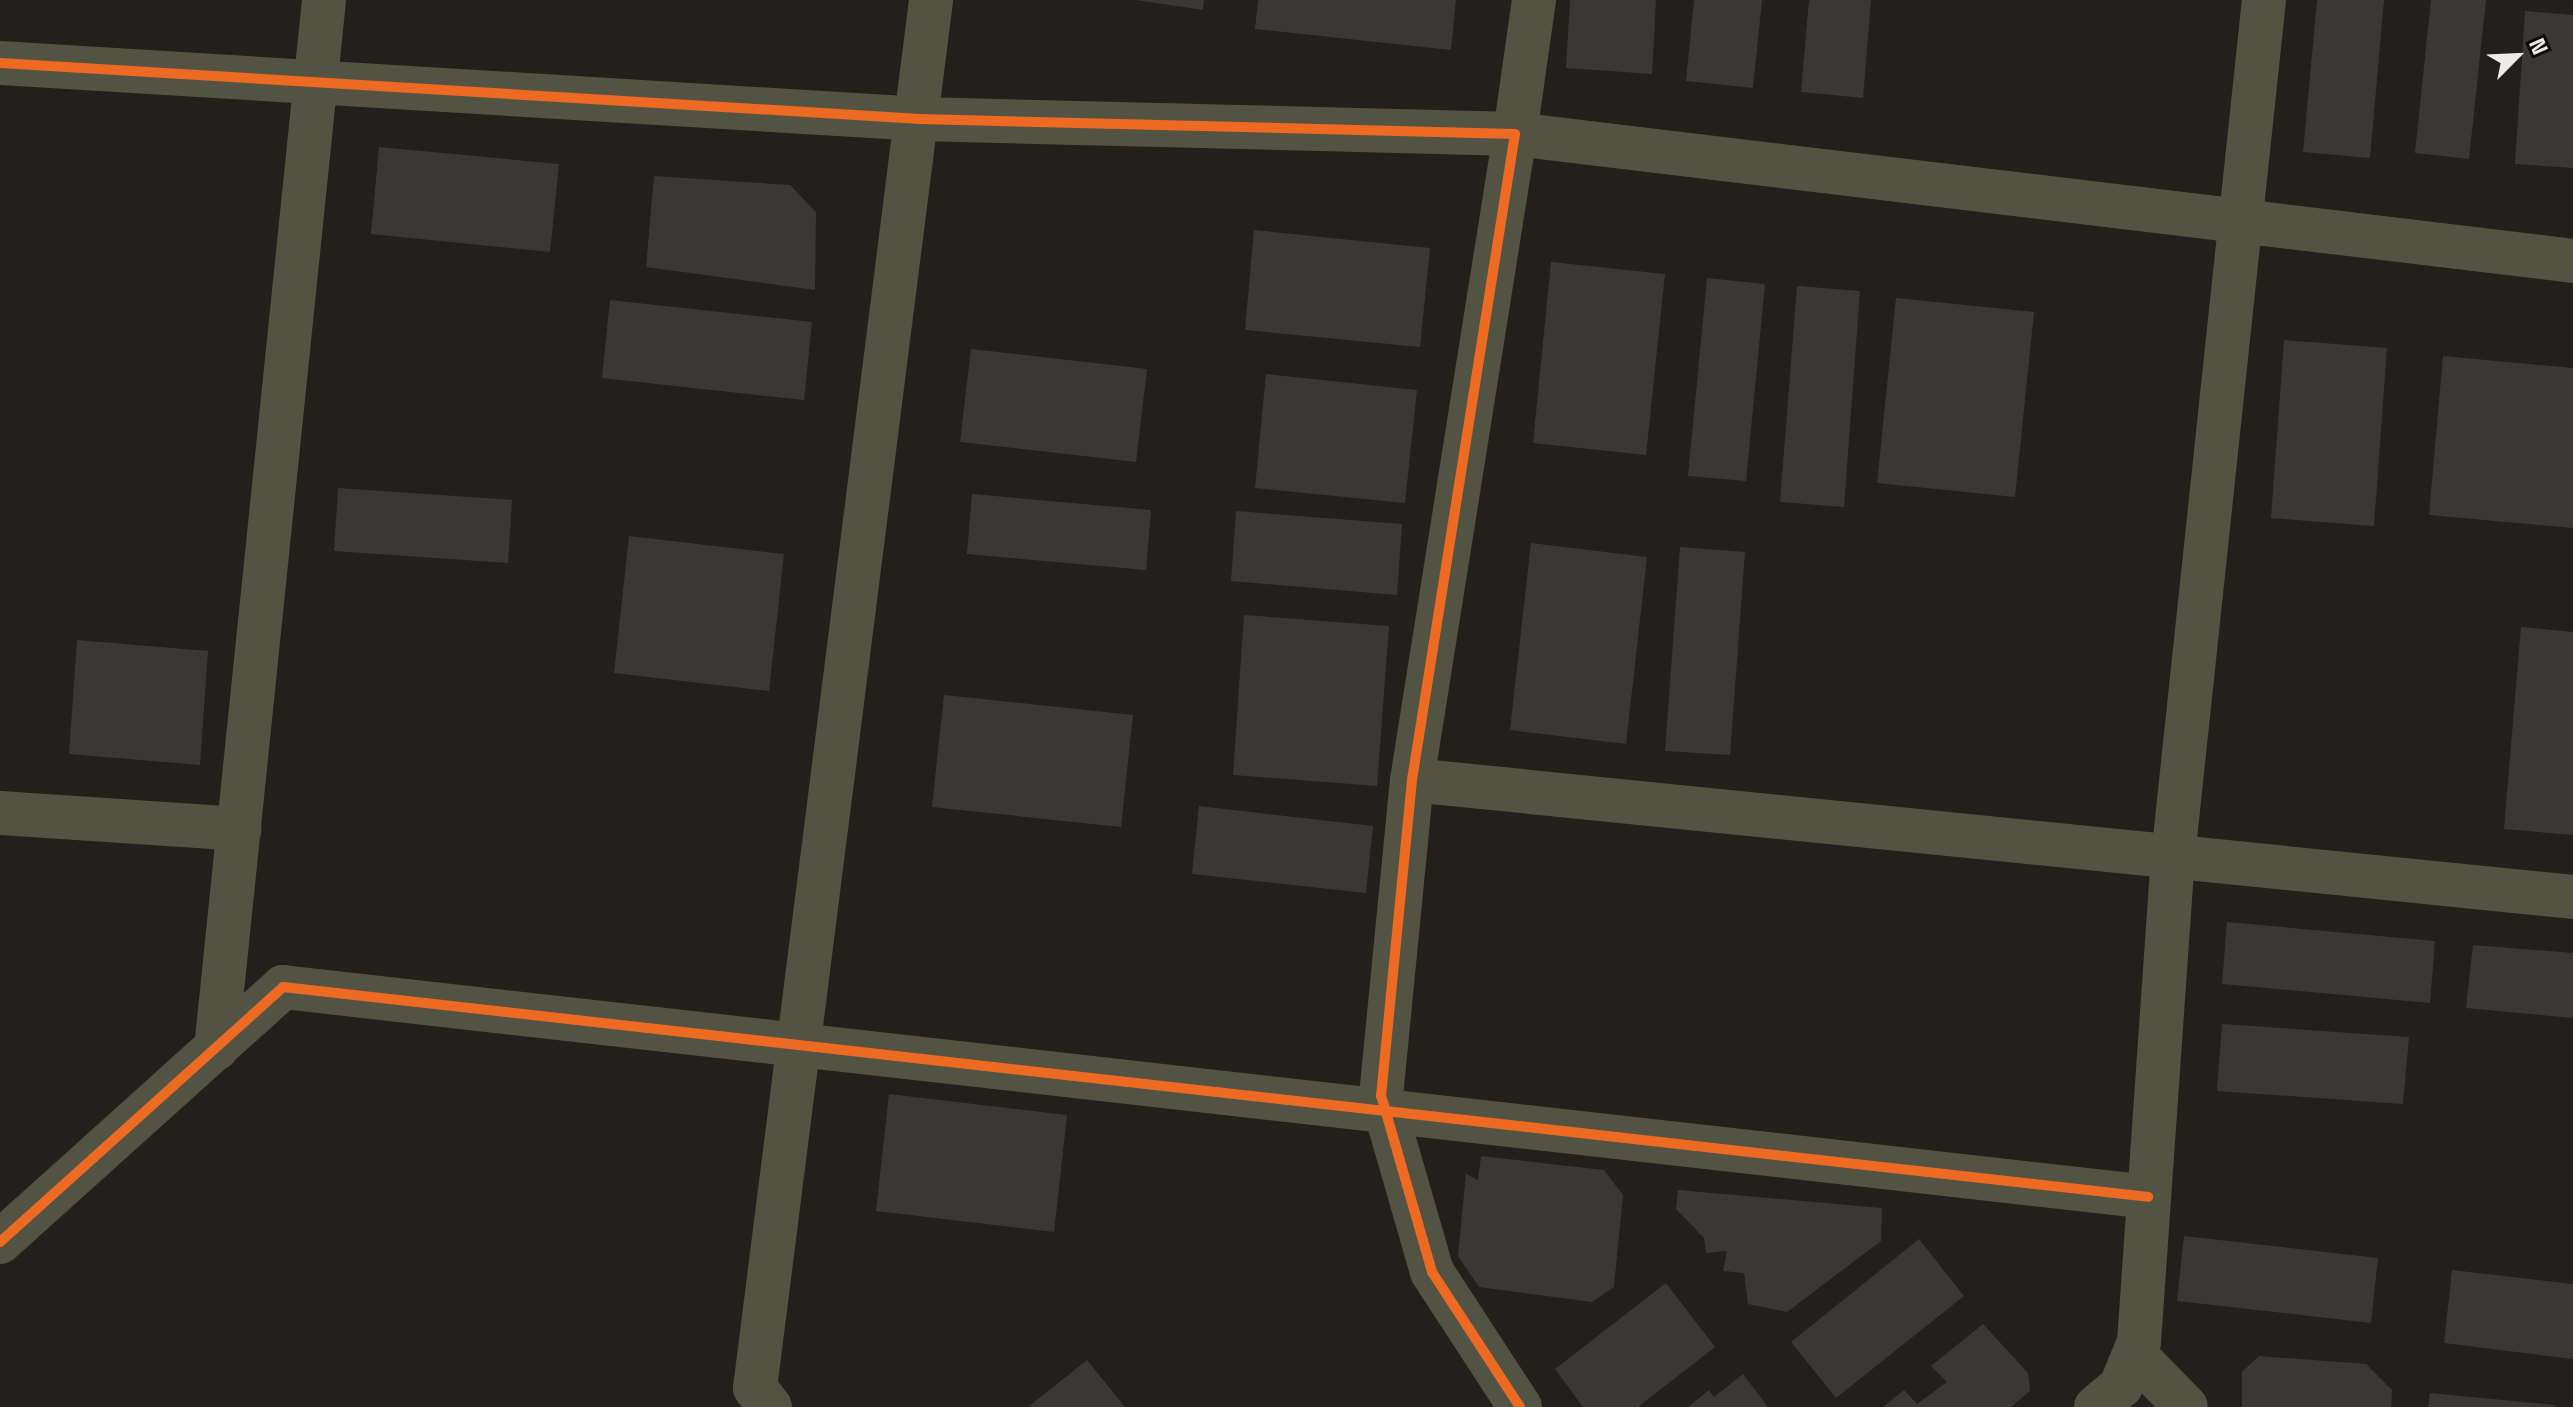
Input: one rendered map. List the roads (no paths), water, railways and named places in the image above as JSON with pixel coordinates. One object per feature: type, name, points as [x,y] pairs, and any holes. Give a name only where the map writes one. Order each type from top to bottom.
[{"type":"street","points":[[216,1049],[324,0]]},
{"type":"street","points":[[752,1401],[920,119],[931,0]]},
{"type":"street","points":[[1520,1407],[1432,1272],[1381,1095],[1412,780],[1534,0]]},
{"type":"street","points":[[2096,1407],[2121,1386],[2136,1356],[2173,857],[2244,226],[2264,0]]},
{"type":"street","points":[[0,63],[920,119],[1515,134],[2244,226],[2573,261]]},
{"type":"street","points":[[1412,780],[2573,897]]},
{"type":"street","points":[[0,813],[239,829]]},
{"type":"street","points":[[0,1242],[283,987],[2148,1197]]},
{"type":"street","points":[[2136,1356],[2186,1407]]}]
